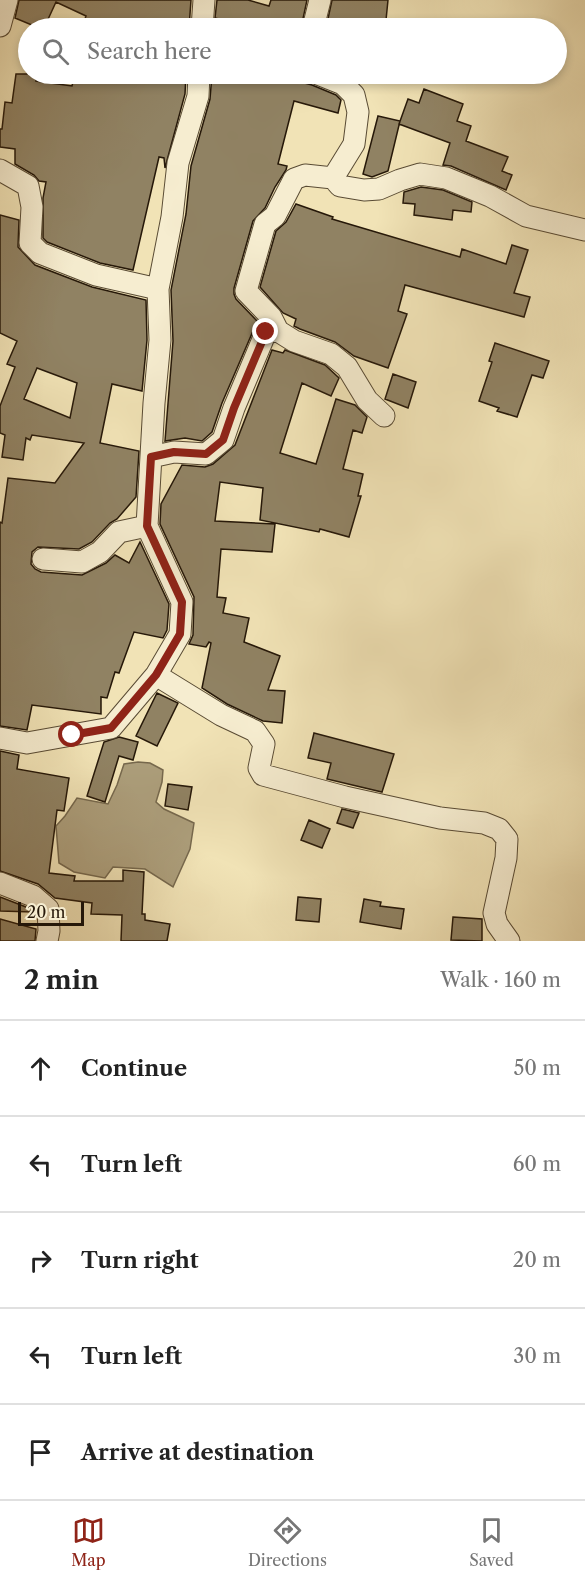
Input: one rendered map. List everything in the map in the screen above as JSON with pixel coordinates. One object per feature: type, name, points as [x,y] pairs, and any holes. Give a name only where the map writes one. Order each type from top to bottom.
[{"type":"street","points":[[0,26],[7,0]]},
{"type":"street","points":[[203,18],[204,0]]},
{"type":"street","points":[[316,18],[320,0]]},
{"type":"street","points":[[0,738],[27,743],[111,728],[156,675],[180,634],[182,602],[147,526],[160,340],[158,289],[172,217],[178,163],[198,96],[199,84]]},
{"type":"street","points":[[333,178],[354,144],[358,112],[354,94],[343,84]]},
{"type":"street","points":[[0,170],[28,186],[32,207],[30,243],[40,254],[96,275],[158,289]]},
{"type":"street","points":[[384,416],[367,400],[347,367],[330,354],[294,341],[278,331],[271,317],[246,291],[265,224],[275,216],[294,179],[305,175],[333,178],[340,186],[364,190],[379,189],[420,174],[446,178],[490,196],[526,216],[585,231]]},
{"type":"street","points":[[151,457],[174,452],[206,454],[223,440],[266,332],[278,331]]},
{"type":"street","points":[[43,559],[82,562],[100,552],[119,532],[147,526]]},
{"type":"street","points":[[156,675],[221,715],[255,731],[264,744],[259,768],[263,775],[345,797],[440,818],[484,823],[500,829],[507,839],[506,858],[494,912],[497,924],[508,941]]},
{"type":"street","points":[[0,883],[33,896],[48,909],[50,931],[47,941]]},
{"type":"shaded area","points":[[150,763],[163,770],[156,802],[164,809],[194,823],[190,849],[173,887],[145,869],[113,867],[105,878],[74,872],[59,863],[56,826],[77,798],[108,804],[124,764]]},
{"type":"building","points":[[19,0],[191,0],[190,18],[85,18],[86,16],[56,2],[49,18],[15,18]]},
{"type":"building","points":[[217,0],[248,0],[269,6],[271,0],[307,0],[303,18],[215,18]]},
{"type":"building","points":[[332,0],[388,0],[386,18],[328,18]]},
{"type":"building","points":[[16,74],[18,74],[18,84],[72,86],[72,84],[186,84],[185,94],[165,168],[164,158],[159,157],[133,270],[100,263],[47,242],[43,238],[43,198],[46,182],[39,181],[34,175],[15,164],[15,149],[0,147],[0,129],[2,129],[5,102],[12,103]]},
{"type":"building","points":[[211,84],[308,84],[336,95],[341,100],[338,113],[294,101],[278,164],[287,166],[286,170],[265,208],[253,221],[234,288],[236,299],[257,321],[256,324],[212,432],[202,441],[185,438],[165,441],[173,341],[171,290],[186,214],[191,166],[210,99]]},
{"type":"building","points":[[424,89],[463,104],[457,121],[471,126],[466,141],[508,157],[502,171],[512,175],[506,190],[451,166],[443,165],[450,143],[399,124],[408,99],[419,103]]},
{"type":"building","points":[[378,116],[400,121],[388,171],[372,177],[363,174]]},
{"type":"building","points":[[421,187],[443,190],[472,202],[471,212],[453,210],[452,220],[414,215],[415,204],[403,203],[404,192]]},
{"type":"building","points":[[296,204],[333,217],[332,219],[460,257],[462,249],[506,264],[512,245],[528,250],[514,293],[530,297],[524,317],[405,285],[398,311],[407,314],[388,368],[354,356],[335,342],[294,326],[296,319],[283,313],[260,287],[276,231],[286,222]]},
{"type":"building","points":[[0,215],[19,220],[18,247],[35,265],[92,287],[146,300],[147,340],[142,391],[112,384],[100,443],[139,451],[136,497],[92,542],[79,549],[38,547],[32,552],[31,564],[41,572],[82,575],[106,563],[115,555],[129,563],[140,542],[169,604],[167,630],[163,638],[134,632],[119,673],[115,672],[107,698],[101,697],[101,714],[32,705],[27,730],[0,726],[0,522],[2,523],[8,478],[55,483],[84,443],[32,435],[30,440],[26,438],[23,460],[2,457],[5,435],[0,433],[0,406],[15,367],[7,364],[17,341],[0,333]],"holes":[[[37,368],[77,383],[70,418],[24,399]]]},
{"type":"building","points":[[495,343],[549,361],[543,378],[532,375],[517,417],[497,411],[499,408],[479,401],[492,362],[489,361]]},
{"type":"building","points":[[272,350],[283,353],[285,350],[325,365],[339,378],[331,396],[302,383],[280,453],[316,464],[336,399],[355,405],[367,417],[362,433],[353,430],[343,469],[363,474],[358,496],[361,496],[349,537],[320,529],[319,532],[260,520],[263,488],[220,482],[215,521],[275,524],[272,552],[221,549],[217,597],[226,598],[223,613],[249,618],[244,642],[280,656],[268,690],[285,691],[282,723],[263,721],[227,704],[202,688],[211,643],[209,642],[206,647],[189,644],[193,635],[194,597],[160,524],[161,504],[182,465],[205,467],[213,464],[235,445]]},
{"type":"building","points":[[393,374],[416,382],[408,408],[385,399]]},
{"type":"building","points":[[157,693],[178,703],[157,746],[136,736]]},
{"type":"building","points":[[314,733],[394,754],[382,792],[327,779],[331,763],[308,758]]},
{"type":"building","points":[[119,737],[138,742],[133,760],[119,756],[105,802],[87,796],[104,742]]},
{"type":"building","points":[[0,751],[19,755],[17,769],[69,778],[64,811],[57,810],[49,873],[75,876],[74,881],[123,881],[123,870],[144,872],[142,914],[145,914],[145,920],[170,924],[167,941],[121,941],[122,915],[91,914],[92,903],[55,898],[38,884],[0,871]]},
{"type":"building","points":[[168,784],[192,787],[188,810],[165,806]]},
{"type":"building","points":[[342,809],[359,813],[353,828],[337,823]]},
{"type":"building","points":[[309,820],[330,829],[322,848],[301,840]]},
{"type":"building","points":[[0,897],[26,907],[32,912],[0,911]]},
{"type":"building","points":[[298,897],[321,899],[319,922],[296,920]]},
{"type":"building","points":[[364,899],[381,902],[380,906],[404,909],[401,929],[360,922]]},
{"type":"building","points":[[453,917],[482,919],[482,941],[451,940]]},
{"type":"building","points":[[0,919],[36,929],[35,941],[0,941]]},
{"type":"route","points":[[72,735],[111,728],[156,675],[180,634],[182,602],[147,526],[151,457],[174,452],[206,454],[223,440],[266,332]]}]
